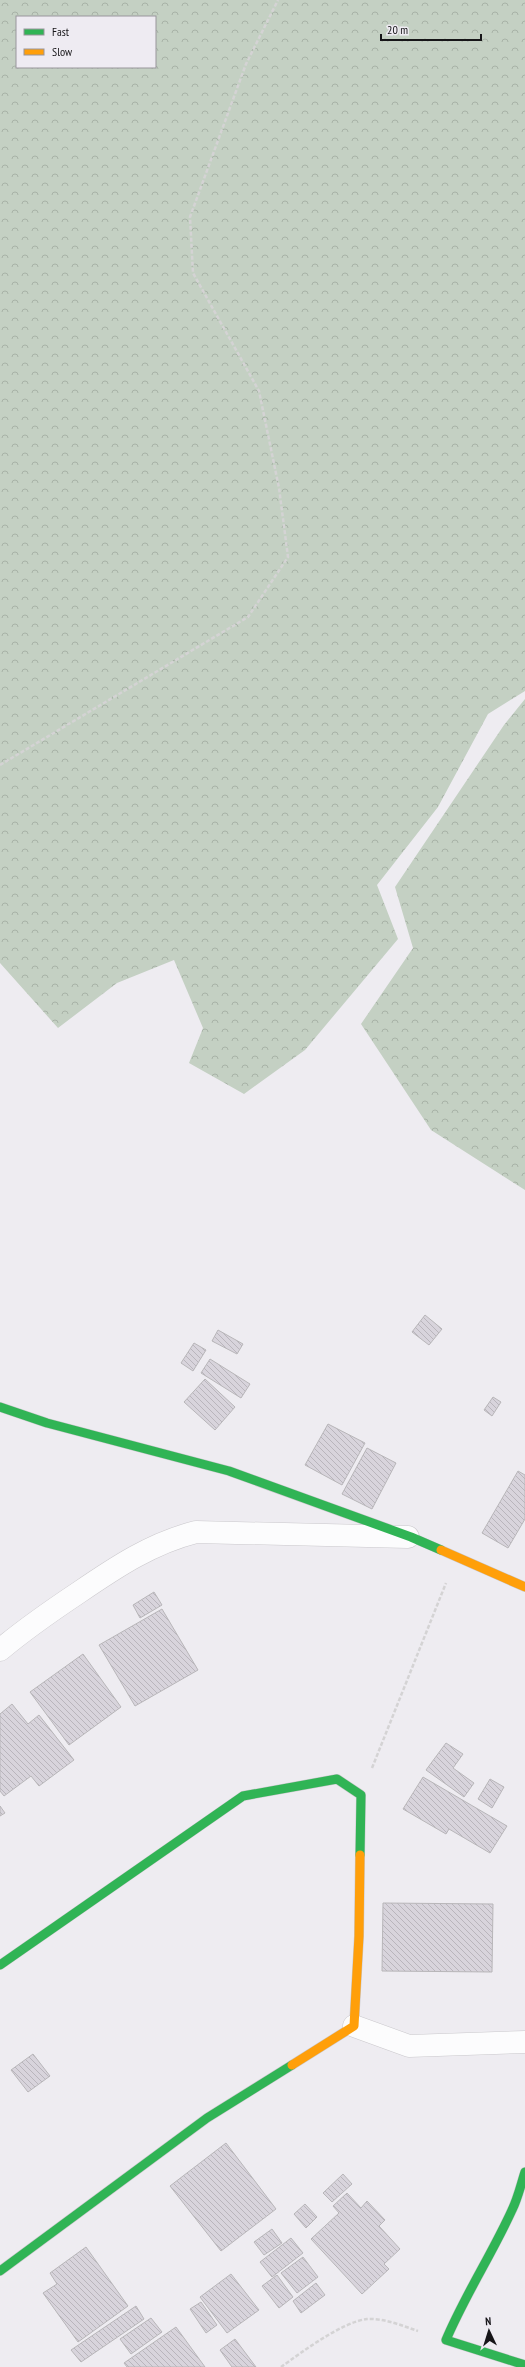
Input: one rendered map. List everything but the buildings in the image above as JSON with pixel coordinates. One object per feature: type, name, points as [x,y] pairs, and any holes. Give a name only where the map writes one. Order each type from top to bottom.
[{"type":"street","points":[[0,1407],[47,1423],[229,1471],[411,1538],[525,1587]]},
{"type":"street","points":[[0,1650],[27,1628],[128,1559],[172,1538],[196,1532],[411,1538]]},
{"type":"street","points":[[0,1965],[242,1796],[337,1779],[361,1795],[359,1936],[354,2026]]},
{"type":"street","points":[[354,2026],[409,2046],[525,2042]]},
{"type":"street","points":[[0,2271],[207,2118],[354,2026]]},
{"type":"street","points":[[525,2172],[513,2208],[484,2267],[462,2303],[446,2340],[525,2365]]},
{"type":"path","points":[[0,765],[248,617],[288,557],[279,488],[259,391],[193,273],[190,217],[246,64],[278,0]]},
{"type":"path","points":[[361,1795],[456,1557]]},
{"type":"path","points":[[281,2367],[340,2329],[367,2319],[396,2323],[446,2340]]},
{"type":"green space","points":[[0,0],[525,0],[525,691],[488,714],[438,807],[377,885],[398,939],[305,1050],[244,1094],[189,1063],[203,1028],[174,960],[117,983],[58,1028],[0,963]]},
{"type":"green space","points":[[525,699],[525,1190],[431,1130],[361,1024],[413,948],[395,887],[504,725]]},
{"type":"traffic: fast","points":[[0,1407],[47,1423],[229,1471],[411,1537],[441,1550]]},
{"type":"traffic: fast","points":[[0,1965],[243,1796],[337,1779],[361,1795],[360,1855]]},
{"type":"traffic: fast","points":[[0,2271],[207,2118],[292,2065]]},
{"type":"traffic: fast","points":[[525,2172],[512,2210],[453,2323],[446,2340],[525,2365]]},
{"type":"traffic: slow","points":[[441,1550],[525,1587]]},
{"type":"traffic: slow","points":[[292,2065],[354,2026],[359,1936],[360,1855]]}]
